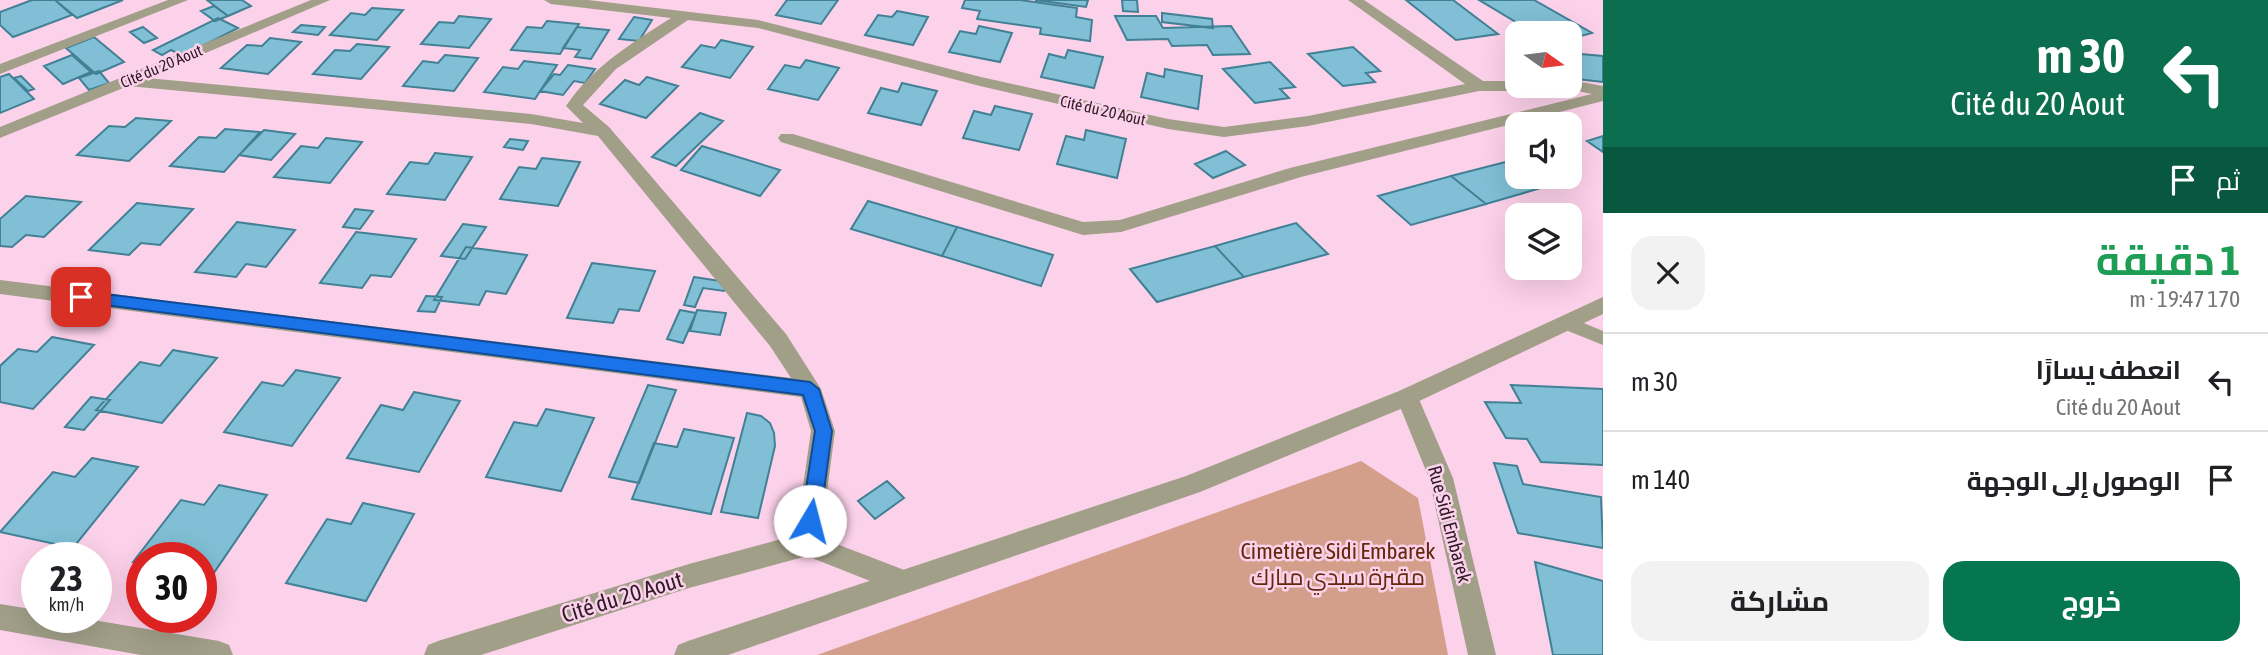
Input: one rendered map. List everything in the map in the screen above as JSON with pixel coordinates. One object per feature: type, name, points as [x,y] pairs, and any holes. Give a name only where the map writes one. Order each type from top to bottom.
[{"type":"street","points":[[0,69],[181,0]]},
{"type":"street","name":"Cité du 20 Aout","points":[[0,133],[323,0]]},
{"type":"street","name":"Cité du 20 Aout","points":[[551,0],[758,24],[980,81],[1168,124],[1224,132],[1308,121],[1479,86],[1505,86]]},
{"type":"street","points":[[1355,0],[1479,86]]},
{"type":"street","points":[[688,15],[601,73],[582,90],[573,106],[603,131],[778,340],[810,389],[823,431],[807,544],[903,582]]},
{"type":"street","points":[[125,81],[531,119],[603,131]]},
{"type":"street","points":[[1582,88],[1603,93]]},
{"type":"street","points":[[787,138],[1083,229],[1121,226],[1296,172],[1603,93]]},
{"type":"street","points":[[0,287],[810,389]]},
{"type":"street","points":[[688,655],[1191,485],[1407,397],[1603,305]]},
{"type":"street","name":"Rue Sidi Embarek","points":[[1407,397],[1441,478],[1482,655]]},
{"type":"street","name":"Cité du 20 Aout","points":[[438,655],[689,576],[807,544]]},
{"type":"street","points":[[0,617],[219,655]]},
{"type":"lane","points":[[1564,322],[1603,338]]},
{"type":"green space","name":"Cimetière Sidi Embarek مقبرة سيدي مبارك","points":[[1361,461],[1418,498],[1448,655],[817,655]]},
{"type":"building","points":[[32,0],[55,0],[72,15],[13,37],[0,25],[0,12]]},
{"type":"building","points":[[55,0],[123,0],[77,18]]},
{"type":"building","points":[[207,0],[242,0],[251,6],[228,16]]},
{"type":"building","points":[[787,0],[838,0],[821,24],[776,15]]},
{"type":"building","points":[[965,0],[1020,0],[1077,8],[1076,17],[1092,20],[1090,41],[1040,34],[1041,28],[977,19],[980,11],[962,8]]},
{"type":"building","points":[[1035,0],[1088,0],[1086,7]]},
{"type":"building","points":[[1122,0],[1137,0],[1138,12],[1123,11]]},
{"type":"building","points":[[1406,0],[1453,0],[1498,34],[1456,40]]},
{"type":"building","points":[[1479,0],[1534,0],[1571,21],[1514,21]]},
{"type":"building","points":[[214,6],[228,16],[215,21],[201,11]]},
{"type":"building","points":[[372,8],[403,10],[377,40],[330,35],[351,13],[365,15]]},
{"type":"building","points":[[897,11],[928,17],[913,45],[865,35],[878,15],[892,17]]},
{"type":"building","points":[[1162,13],[1212,19],[1213,28],[1162,22]]},
{"type":"building","points":[[459,16],[491,19],[469,48],[421,44],[439,22],[454,23]]},
{"type":"building","points":[[1115,16],[1156,16],[1163,28],[1231,26],[1250,54],[1213,55],[1207,45],[1172,46],[1168,39],[1127,40]]},
{"type":"building","points":[[634,17],[652,20],[639,41],[619,39]]},
{"type":"building","points":[[218,18],[238,28],[183,56],[171,50],[162,55],[153,50]]},
{"type":"building","points":[[547,21],[579,24],[560,54],[511,50],[527,27],[542,28]]},
{"type":"building","points":[[301,25],[325,27],[318,35],[293,32]]},
{"type":"building","points":[[979,26],[1012,33],[1000,62],[949,52],[960,31],[976,34]]},
{"type":"building","points":[[143,27],[157,38],[144,43],[130,32]]},
{"type":"building","points":[[577,27],[609,30],[591,59],[575,57],[580,50],[563,48]]},
{"type":"building","points":[[1582,27],[1592,33],[1582,36]]},
{"type":"building","points":[[94,37],[124,62],[96,74],[66,48]]},
{"type":"building","points":[[270,38],[301,42],[268,74],[221,68],[247,45],[262,46]]},
{"type":"building","points":[[721,40],[753,47],[730,78],[682,67],[701,45],[715,48]]},
{"type":"building","points":[[357,44],[389,47],[361,79],[313,74],[335,50],[350,51]]},
{"type":"building","points":[[1353,47],[1380,71],[1366,73],[1375,82],[1343,86],[1308,54]]},
{"type":"building","points":[[1068,50],[1103,57],[1094,88],[1041,77],[1049,54],[1065,58]]},
{"type":"building","points":[[1582,54],[1603,56],[1603,82],[1582,80]]},
{"type":"building","points":[[72,55],[91,72],[63,84],[44,66]]},
{"type":"building","points":[[445,55],[478,58],[454,91],[403,86],[423,61],[438,63]]},
{"type":"building","points":[[806,60],[839,68],[818,100],[768,89],[785,65],[800,68]]},
{"type":"building","points":[[524,61],[557,65],[535,99],[484,92],[503,67],[518,69]]},
{"type":"building","points":[[1270,62],[1295,87],[1280,89],[1289,98],[1255,103],[1223,69]]},
{"type":"building","points":[[568,65],[595,69],[585,83],[574,81],[563,95],[540,91],[554,74],[560,75]]},
{"type":"building","points":[[1165,69],[1202,76],[1198,109],[1141,97],[1147,73],[1164,77]]},
{"type":"building","points":[[99,71],[109,83],[89,90],[79,78]]},
{"type":"building","points":[[9,74],[34,99],[0,113],[0,77]]},
{"type":"building","points":[[21,76],[34,89],[28,91],[14,78]]},
{"type":"building","points":[[647,77],[678,86],[646,118],[600,104],[625,80],[639,85]]},
{"type":"building","points":[[902,83],[937,91],[921,125],[868,113],[881,88],[898,92]]},
{"type":"building","points":[[995,106],[1032,114],[1019,150],[963,138],[974,111],[991,115]]},
{"type":"building","points":[[700,113],[723,121],[676,166],[652,157]]},
{"type":"building","points":[[136,118],[171,121],[129,161],[77,155],[109,126],[125,127]]},
{"type":"building","points":[[225,129],[260,132],[224,172],[170,166],[199,137],[216,138]]},
{"type":"building","points":[[264,130],[295,134],[271,160],[239,155]]},
{"type":"building","points":[[1086,130],[1126,139],[1117,178],[1057,164],[1066,136],[1084,140]]},
{"type":"building","points":[[1603,136],[1603,152],[1587,141]]},
{"type":"building","points":[[326,138],[362,142],[330,183],[274,177],[301,146],[318,148]]},
{"type":"building","points":[[510,139],[528,141],[523,150],[504,147]]},
{"type":"building","points":[[702,146],[780,170],[760,196],[681,170]]},
{"type":"building","points":[[1226,151],[1245,165],[1213,178],[1195,164]]},
{"type":"building","points":[[435,153],[472,157],[445,200],[387,194],[410,162],[428,164]]},
{"type":"building","points":[[542,158],[580,162],[558,206],[500,199],[519,167],[536,169]]},
{"type":"building","points":[[1505,162],[1505,189],[1537,189],[1486,204],[1451,176]]},
{"type":"building","points":[[1451,176],[1486,204],[1411,225],[1378,196]]},
{"type":"building","points":[[26,196],[81,202],[44,237],[26,235],[12,247],[0,246],[0,219]]},
{"type":"building","points":[[868,201],[957,227],[942,256],[851,229]]},
{"type":"building","points":[[137,203],[193,209],[160,245],[141,243],[129,255],[89,250]]},
{"type":"building","points":[[355,209],[373,211],[360,229],[343,227]]},
{"type":"building","points":[[237,222],[295,230],[266,267],[246,264],[236,277],[195,272]]},
{"type":"building","points":[[1296,223],[1328,254],[1244,277],[1215,246]]},
{"type":"building","points":[[463,224],[486,227],[465,259],[441,256]]},
{"type":"building","points":[[957,227],[1053,255],[1041,286],[942,256]]},
{"type":"building","points":[[356,232],[416,239],[391,277],[371,275],[362,288],[320,283]]},
{"type":"building","points":[[1215,246],[1244,277],[1157,302],[1130,269]]},
{"type":"building","points":[[466,247],[527,255],[506,294],[486,291],[479,305],[434,300]]},
{"type":"building","points":[[592,263],[655,271],[639,311],[619,309],[613,323],[567,318]]},
{"type":"building","points":[[694,277],[727,282],[724,291],[703,288],[695,307],[684,305]]},
{"type":"building","points":[[426,296],[442,297],[435,312],[418,311]]},
{"type":"building","points":[[680,310],[696,313],[683,343],[667,339]]},
{"type":"building","points":[[697,310],[726,313],[720,335],[690,331]]},
{"type":"building","points":[[52,337],[94,345],[33,409],[0,402],[0,366],[18,349],[37,352]]},
{"type":"building","points":[[173,350],[217,358],[162,423],[96,410],[140,362],[160,366]]},
{"type":"building","points":[[296,370],[340,378],[292,446],[224,432],[262,382],[283,386]]},
{"type":"building","points":[[648,385],[676,390],[639,483],[609,477]]},
{"type":"building","points":[[1511,385],[1603,389],[1603,465],[1541,462],[1527,439],[1506,438],[1485,402],[1521,403]]},
{"type":"building","points":[[414,392],[460,401],[419,472],[347,458],[381,405],[403,410]]},
{"type":"building","points":[[91,397],[110,400],[84,430],[65,427]]},
{"type":"building","points":[[546,409],[594,418],[561,491],[486,477],[514,422],[537,426]]},
{"type":"building","points":[[747,413],[761,416],[770,423],[774,433],[775,446],[758,518],[721,512]]},
{"type":"building","points":[[684,429],[734,438],[711,514],[632,499],[654,443],[677,447]]},
{"type":"building","points":[[92,458],[138,467],[78,542],[46,542],[0,532],[53,472],[75,477]]},
{"type":"building","points":[[1494,463],[1517,466],[1523,484],[1601,497],[1603,548],[1518,533]]},
{"type":"building","points":[[887,481],[904,498],[875,519],[858,501]]},
{"type":"building","points":[[219,485],[267,495],[217,568],[217,542],[148,542],[181,500],[204,505]]},
{"type":"building","points":[[363,503],[414,514],[366,601],[286,583],[327,519],[351,524]]},
{"type":"building","points":[[1535,562],[1603,581],[1603,655],[1553,655]]},
{"type":"route","points":[[81,297],[810,389],[823,431],[810,521]]}]
